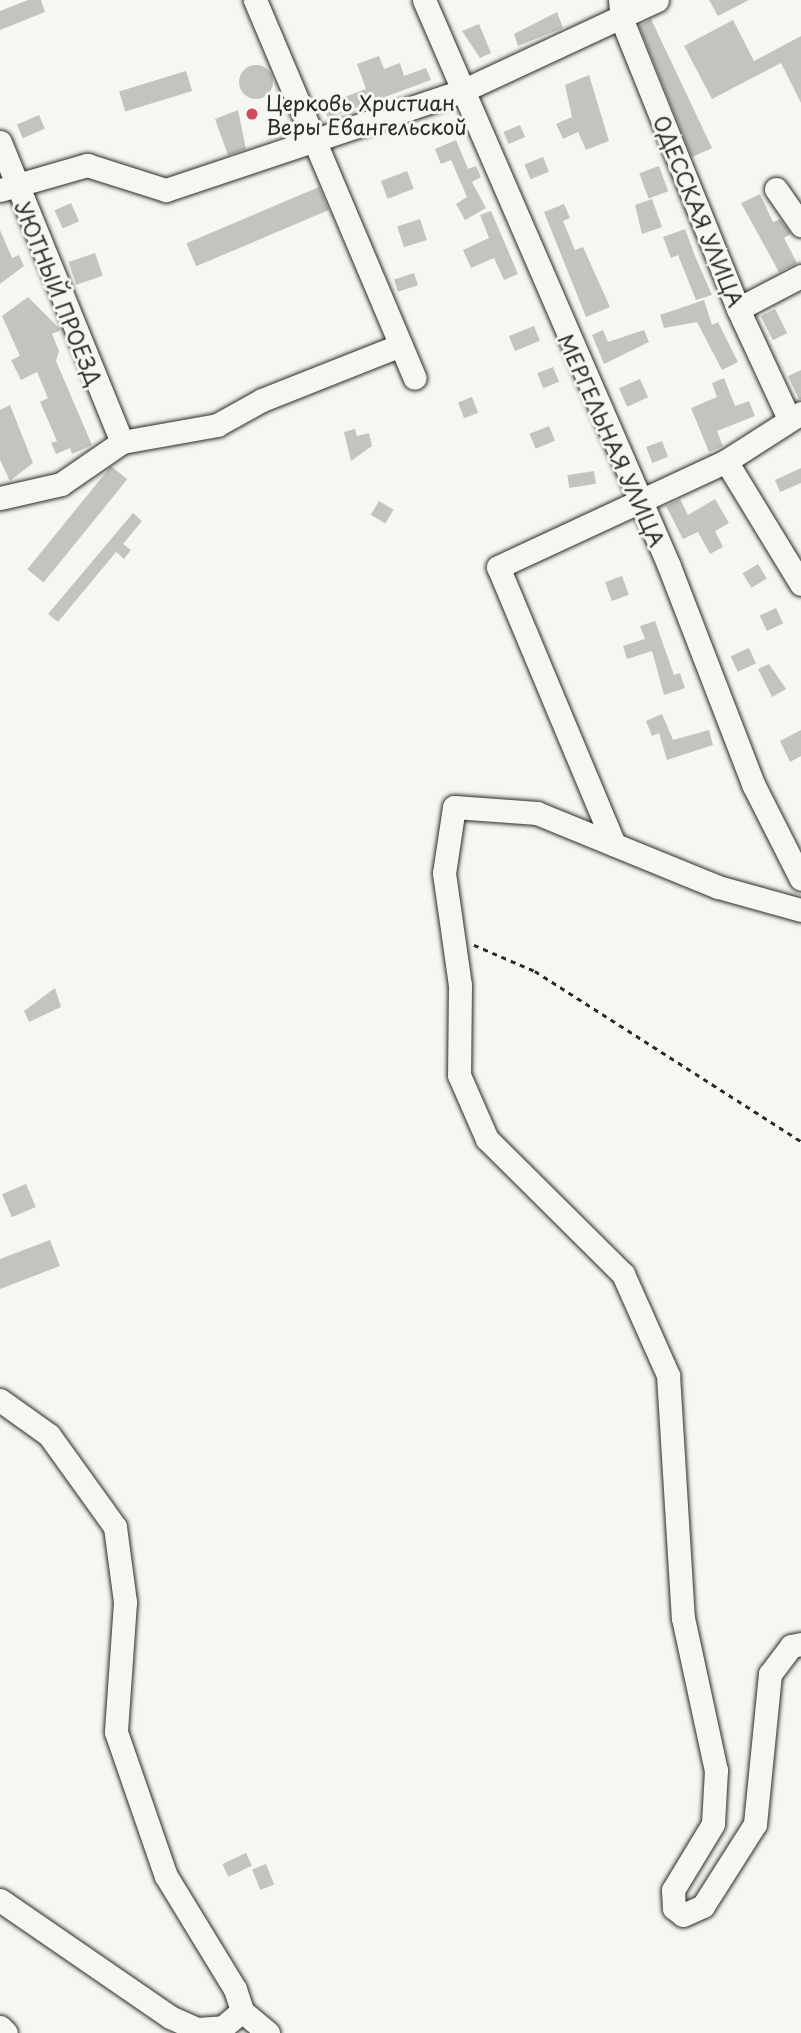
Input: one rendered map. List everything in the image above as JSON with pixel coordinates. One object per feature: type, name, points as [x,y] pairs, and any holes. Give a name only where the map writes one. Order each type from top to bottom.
[{"type":"street","points":[[255,0],[415,378]]},
{"type":"street","name":"МЕРГЕЛЬНАЯ УЛИЦА","points":[[424,0],[638,504],[669,566],[753,784],[801,879]]},
{"type":"street","points":[[7,187],[88,165],[166,190],[318,144],[462,91],[621,10],[657,0]]},
{"type":"street","name":"ОДЕССКАЯ УЛИЦА","points":[[621,10],[738,309],[795,416]]},
{"type":"street","name":"УЮТНЫЙ ПРОЕЗД","points":[[0,142],[7,187],[121,442]]},
{"type":"street","points":[[776,189],[801,225]]},
{"type":"street","points":[[738,309],[801,276]]},
{"type":"street","points":[[0,499],[61,484],[121,442],[218,425],[262,400],[401,345]]},
{"type":"street","points":[[614,844],[498,567],[726,461],[795,416]]},
{"type":"street","points":[[726,461],[801,584]]},
{"type":"street","points":[[801,909],[718,887],[537,813],[454,807],[443,873],[460,985],[459,1075],[487,1139],[623,1274],[668,1375],[682,1618],[716,1770],[713,1824],[673,1890],[674,1909],[683,1916],[703,1906],[755,1824],[770,1674],[791,1646],[801,1644]]},
{"type":"street","points":[[0,1400],[49,1435],[115,1527],[125,1602],[116,1732],[166,1876],[236,1989],[242,2011],[268,2033]]},
{"type":"street","points":[[0,1900],[170,2017],[197,2029],[223,2027],[242,2011]]},
{"type":"street","points":[[0,2027],[6,2033]]},
{"type":"path","points":[[453,936],[535,971],[801,1141]]},
{"type":"building","points":[[28,0],[41,0],[45,12],[0,30],[0,11]]},
{"type":"building","points":[[709,0],[749,0],[718,16]]},
{"type":"building","points":[[557,12],[563,28],[518,46],[514,34]]},
{"type":"building","points":[[651,19],[712,148],[692,157],[639,26]]},
{"type":"building","points":[[733,20],[754,61],[801,36],[801,103],[781,63],[712,99],[684,46]]},
{"type":"building","points":[[479,24],[491,53],[480,58],[462,31]]},
{"type":"building","points":[[379,56],[384,69],[400,63],[404,76],[426,68],[431,80],[328,118],[323,105],[366,89],[357,64]]},
{"type":"building","points":[[256,65],[268,70],[273,82],[268,94],[256,99],[244,94],[239,82],[244,70]]},
{"type":"building","points":[[186,71],[192,91],[125,112],[119,91]]},
{"type":"building","points":[[589,75],[609,141],[586,150],[578,132],[563,139],[556,124],[572,117],[565,85]]},
{"type":"building","points":[[238,110],[246,149],[228,155],[215,119]]},
{"type":"building","points":[[39,115],[45,129],[23,138],[17,124]]},
{"type":"building","points":[[520,125],[525,137],[509,144],[503,132]]},
{"type":"building","points":[[456,140],[468,169],[476,166],[481,177],[472,182],[486,208],[465,220],[456,204],[467,197],[451,160],[441,164],[435,149]]},
{"type":"building","points":[[543,157],[549,172],[530,179],[524,164]]},
{"type":"building","points":[[659,166],[668,191],[649,199],[639,173]]},
{"type":"building","points":[[407,171],[414,189],[388,199],[381,181]]},
{"type":"building","points":[[319,187],[329,210],[196,266],[186,243]]},
{"type":"building","points":[[760,194],[773,222],[780,219],[791,234],[784,238],[797,263],[779,272],[741,203]]},
{"type":"building","points":[[652,199],[662,227],[642,234],[635,205]]},
{"type":"building","points":[[71,203],[79,221],[63,229],[55,210]]},
{"type":"building","points":[[564,204],[570,218],[563,221],[575,250],[583,247],[610,307],[586,317],[544,212]]},
{"type":"building","points":[[491,211],[518,274],[504,280],[494,258],[471,268],[463,250],[489,238],[480,215]]},
{"type":"building","points":[[420,219],[427,240],[404,247],[397,226]]},
{"type":"building","points":[[685,229],[712,295],[696,300],[678,255],[671,258],[663,237]]},
{"type":"building","points":[[0,230],[12,258],[19,255],[24,266],[0,284]]},
{"type":"building","points":[[95,253],[103,276],[76,285],[69,262]]},
{"type":"building","points":[[414,273],[418,285],[398,292],[394,279]]},
{"type":"building","points":[[28,297],[61,330],[52,334],[59,351],[56,361],[92,445],[72,454],[70,448],[56,454],[51,443],[57,441],[40,402],[48,398],[37,372],[21,380],[11,360],[20,356],[2,316]]},
{"type":"building","points":[[704,300],[712,325],[718,322],[738,362],[722,370],[697,322],[664,328],[660,315]]},
{"type":"building","points":[[775,309],[787,333],[773,340],[761,316]]},
{"type":"building","points":[[534,326],[540,341],[515,351],[509,336]]},
{"type":"building","points":[[603,330],[608,342],[644,330],[649,342],[604,364],[592,335]]},
{"type":"building","points":[[553,367],[559,382],[543,388],[537,373]]},
{"type":"building","points":[[801,370],[801,399],[799,399],[788,376]]},
{"type":"building","points":[[724,378],[735,406],[749,401],[755,416],[717,431],[723,446],[709,452],[691,408],[717,397],[712,383]]},
{"type":"building","points":[[640,379],[648,397],[627,407],[619,388]]},
{"type":"building","points":[[472,397],[478,413],[464,418],[458,402]]},
{"type":"building","points":[[10,405],[33,463],[10,481],[0,460],[0,410]]},
{"type":"building","points":[[549,426],[555,441],[536,449],[530,434]]},
{"type":"building","points":[[355,429],[357,436],[369,433],[372,446],[351,461],[344,432]]},
{"type":"building","points":[[662,441],[668,457],[652,463],[646,447]]},
{"type":"building","points":[[111,466],[127,479],[44,583],[27,569]]},
{"type":"building","points":[[801,468],[801,483],[780,492],[775,480]]},
{"type":"building","points":[[594,471],[596,484],[569,488],[567,475]]},
{"type":"building","points":[[680,499],[688,515],[715,499],[729,523],[715,531],[723,547],[710,554],[698,532],[683,539],[666,506]]},
{"type":"building","points":[[379,501],[394,510],[385,523],[371,515]]},
{"type":"building","points":[[133,513],[142,521],[123,544],[131,550],[124,559],[116,552],[58,622],[48,614]]},
{"type":"building","points":[[758,564],[767,579],[751,588],[743,573]]},
{"type":"building","points":[[622,576],[629,595],[612,601],[605,582]]},
{"type":"building","points":[[776,608],[783,623],[767,631],[760,616]]},
{"type":"building","points":[[655,621],[674,675],[680,673],[685,688],[664,695],[652,651],[627,659],[623,646],[645,639],[640,626]]},
{"type":"building","points":[[749,648],[756,664],[738,672],[731,656]]},
{"type":"building","points":[[769,664],[786,689],[772,697],[758,669]]},
{"type":"building","points":[[662,714],[673,740],[709,730],[713,745],[667,760],[659,733],[652,736],[646,721]]},
{"type":"building","points":[[801,730],[801,756],[790,762],[780,741]]},
{"type":"building","points":[[55,988],[61,1007],[29,1022],[24,1011]]},
{"type":"building","points":[[26,1184],[36,1207],[12,1217],[2,1194]]},
{"type":"building","points":[[50,1240],[60,1266],[0,1289],[0,1259]]},
{"type":"building","points":[[246,1853],[252,1866],[228,1877],[222,1864]]},
{"type":"building","points":[[266,1864],[274,1884],[260,1890],[252,1870]]},
{"type":"place","name":"Церковь Христиан Веры Евангельской","points":[[252,114]]}]
